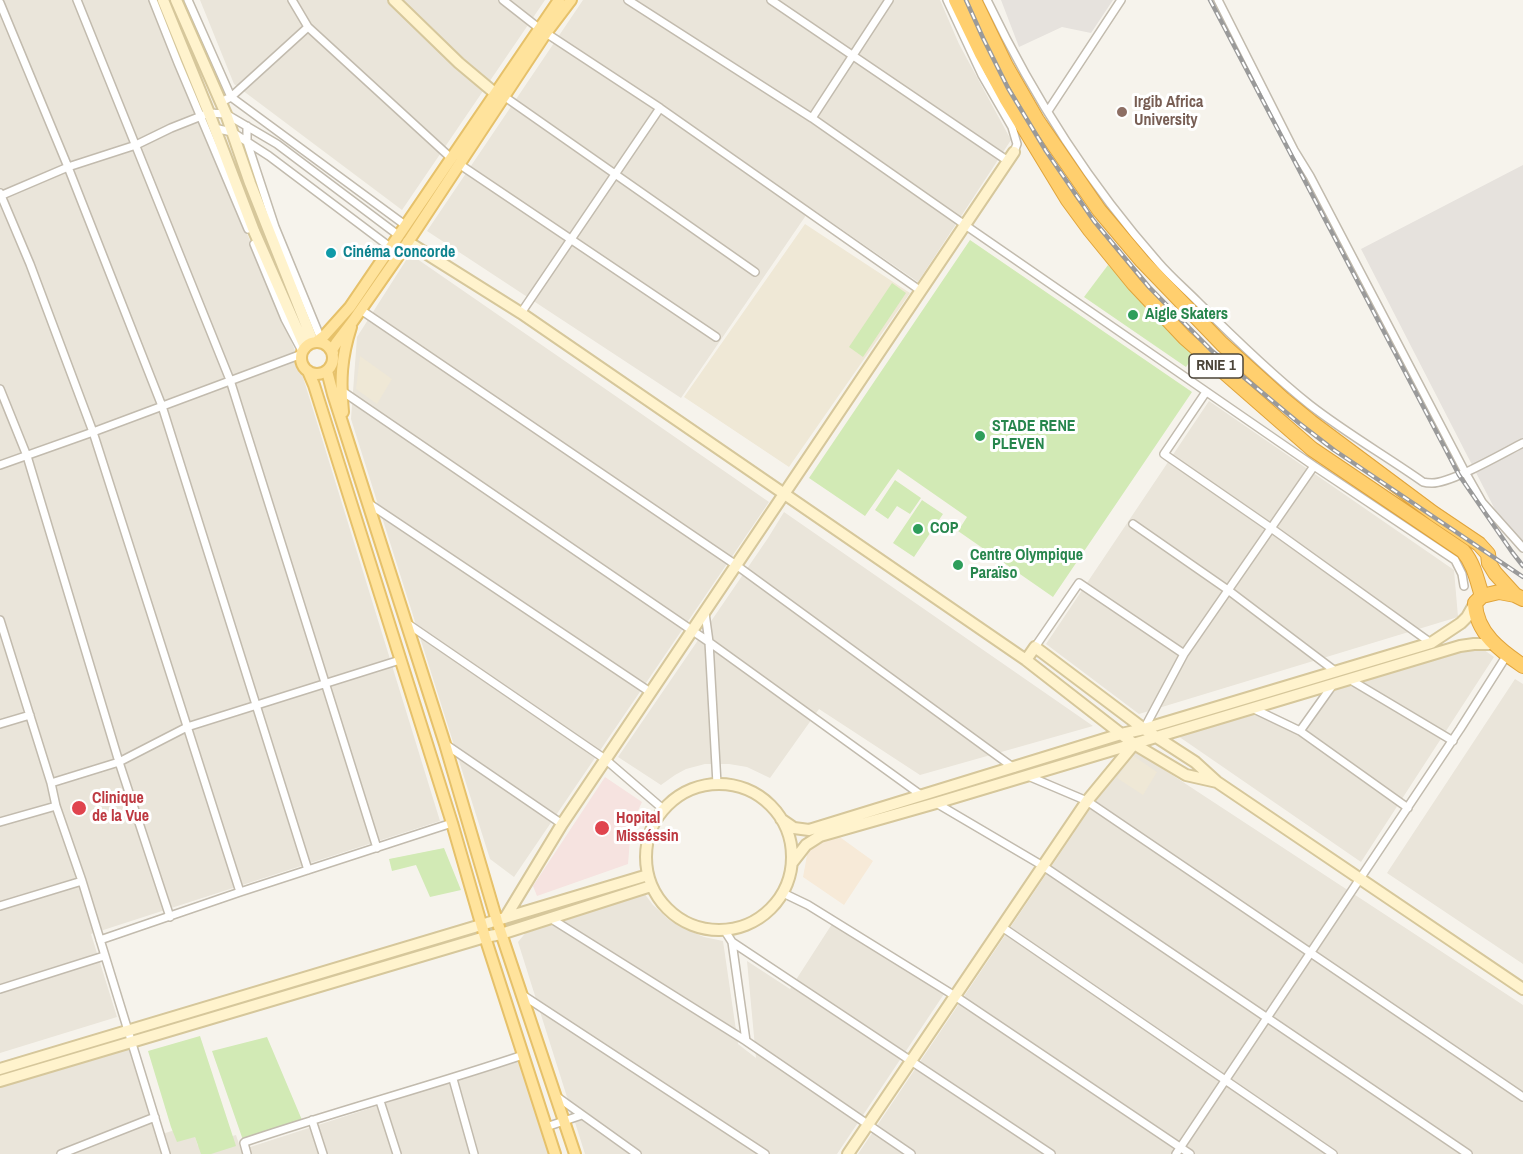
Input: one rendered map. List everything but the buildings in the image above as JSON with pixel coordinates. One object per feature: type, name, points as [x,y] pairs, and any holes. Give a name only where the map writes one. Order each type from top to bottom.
[{"type":"highway","name":"RNIE 1","points":[[956,0],[1006,98],[1057,181],[1090,230],[1134,284],[1185,338],[1312,449],[1463,551],[1474,568],[1479,600],[1479,624],[1495,644],[1523,666]]},
{"type":"highway","name":"RNIE 1","points":[[974,0],[1006,66],[1037,120],[1099,210],[1142,261],[1222,344],[1284,400],[1433,513],[1479,544],[1488,554],[1489,563],[1495,573],[1519,597]]},
{"type":"highway","name":"RNIE 1","points":[[1479,600],[1499,592],[1519,597]]},
{"type":"main road","points":[[555,1154],[484,937],[452,823],[314,385],[302,363],[310,346],[350,307],[405,225],[455,161],[543,31],[559,0]]},
{"type":"main road","points":[[543,31],[571,0]]},
{"type":"main road","points":[[308,371],[317,374],[327,371],[332,363],[332,350],[336,342],[408,242],[455,161]]},
{"type":"main road","points":[[348,442],[344,424],[342,391],[343,357],[353,321]]},
{"type":"main road","points":[[310,346],[326,344],[333,353]]},
{"type":"main road","points":[[327,371],[501,920],[501,934],[574,1154]]},
{"type":"street","points":[[77,0],[230,380],[377,848]]},
{"type":"street","points":[[153,0],[205,115],[214,128],[254,231],[310,346]]},
{"type":"street","points":[[162,0],[285,319],[310,346]]},
{"type":"street","points":[[176,0],[226,99],[405,225]]},
{"type":"street","points":[[189,0],[226,99],[226,114],[232,132],[310,346]]},
{"type":"street","points":[[292,0],[308,27],[455,161],[716,337]]},
{"type":"street","points":[[394,0],[459,63],[500,96],[755,272]]},
{"type":"street","points":[[503,0],[543,31],[660,108],[921,291]]},
{"type":"street","points":[[628,0],[812,118],[1206,392],[1455,560],[1462,574],[1464,586]]},
{"type":"street","points":[[771,0],[1008,161]]},
{"type":"street","points":[[812,118],[889,0]]},
{"type":"street","points":[[501,920],[605,759],[1014,152],[1017,144],[1012,127],[982,75],[946,0]]},
{"type":"street","points":[[987,0],[1015,56],[1048,111],[1112,204],[1160,265],[1232,337],[1310,405],[1343,430],[1423,482],[1433,484],[1465,472],[1523,443]]},
{"type":"street","points":[[1048,111],[1121,0]]},
{"type":"street","points":[[1218,0],[1294,150],[1310,176],[1465,472],[1482,502],[1523,548]]},
{"type":"street","points":[[0,3],[68,167],[162,406],[308,870]]},
{"type":"street","points":[[226,99],[308,27]]},
{"type":"street","points":[[521,313],[660,108]]},
{"type":"street","points":[[240,892],[93,432],[30,264],[0,194],[68,167],[136,145],[205,115],[226,114],[277,144],[398,235]]},
{"type":"street","points":[[247,126],[247,142],[310,346]]},
{"type":"street","points":[[214,128],[232,132],[269,156],[390,247]]},
{"type":"street","points":[[408,242],[521,313],[1026,660],[1134,744],[1186,775],[1217,782]]},
{"type":"street","points":[[361,310],[736,565],[1014,768]]},
{"type":"street","points":[[0,465],[230,380],[310,346]]},
{"type":"street","points":[[0,389],[27,456],[119,762],[170,917]]},
{"type":"street","points":[[342,391],[709,642],[921,795]]},
{"type":"street","points":[[1206,392],[1164,454],[1431,643]]},
{"type":"street","points":[[1144,729],[1184,654],[1314,466]]},
{"type":"street","points":[[367,502],[650,692]]},
{"type":"street","points":[[1133,524],[1228,590],[1335,671]]},
{"type":"street","points":[[1026,660],[1079,583],[1184,654]]},
{"type":"street","points":[[781,819],[794,828],[809,830],[1121,734],[1431,643],[1461,623],[1479,600]]},
{"type":"street","points":[[705,611],[709,642],[717,784]]},
{"type":"street","points":[[0,620],[4,644],[30,715],[56,806],[82,881],[166,1154]]},
{"type":"street","points":[[405,622],[605,759],[663,809]]},
{"type":"street","points":[[792,863],[806,845],[820,836],[1461,646],[1495,644]]},
{"type":"street","points":[[1035,647],[1144,729],[1195,762],[1217,782],[1523,989]]},
{"type":"street","points":[[1178,1151],[1453,741],[1507,655]]},
{"type":"street","points":[[51,783],[119,762],[187,727],[400,660]]},
{"type":"street","points":[[1349,679],[1453,741]]},
{"type":"street","points":[[1300,730],[1334,684]]},
{"type":"street","points":[[1252,708],[1300,730],[1408,808]]},
{"type":"street","points":[[0,724],[30,715]]},
{"type":"street","points":[[445,744],[562,824]]},
{"type":"street","points":[[848,1154],[1087,801],[1134,744]]},
{"type":"street","points":[[1027,775],[1087,801],[1523,1097]]},
{"type":"street","points":[[717,784],[739,787],[752,792],[770,805],[787,830],[792,863],[783,893],[772,908],[759,919],[743,927],[725,931],[703,929],[682,921],[664,906],[650,880],[645,855],[647,841],[663,809],[687,791],[717,784]]},
{"type":"street","points":[[936,803],[1043,866],[1468,1154]]},
{"type":"street","points":[[0,822],[56,806]]},
{"type":"street","points":[[100,940],[452,823]]},
{"type":"street","points":[[0,1069],[481,925],[650,880]]},
{"type":"street","points":[[0,1081],[484,937],[501,934],[650,880]]},
{"type":"street","points":[[0,906],[82,881]]},
{"type":"street","points":[[783,893],[808,905],[955,996],[1178,1151],[1190,1154]]},
{"type":"street","points":[[550,918],[746,1041],[911,1154]]},
{"type":"street","points":[[1002,927],[1333,1154]]},
{"type":"street","points":[[725,931],[732,942],[1052,1154]]},
{"type":"street","points":[[732,942],[746,1041]]},
{"type":"street","points":[[0,989],[104,956]]},
{"type":"street","points":[[520,993],[765,1154]]},
{"type":"street","points":[[248,1154],[244,1143],[312,1120],[453,1079],[523,1055]]},
{"type":"street","points":[[453,1079],[474,1154]]},
{"type":"street","points":[[556,1096],[637,1154]]},
{"type":"street","points":[[380,1101],[397,1154]]},
{"type":"street","points":[[546,1127],[582,1115]]},
{"type":"street","points":[[61,1154],[155,1117]]},
{"type":"street","points":[[312,1120],[323,1154]]},
{"type":"shaded area","points":[[0,0],[151,0],[294,348],[440,821],[91,934],[117,1017],[0,1053]]},
{"type":"shaded area","points":[[200,0],[545,0],[402,210],[234,84]]},
{"type":"shaded area","points":[[583,0],[940,0],[959,44],[1011,140],[918,282],[811,208],[681,398],[427,231]]},
{"type":"shaded area","points":[[1001,0],[1113,0],[1091,33],[1062,27],[1019,47]]},
{"type":"shaded area","points":[[1523,165],[1523,542],[1505,529],[1361,249]]},
{"type":"shaded area","points":[[805,224],[910,293],[789,467],[684,397]]},
{"type":"shaded area","points":[[410,254],[769,502],[514,877],[490,859],[351,419],[357,337]]},
{"type":"shaded area","points":[[360,356],[392,379],[377,404],[356,389]]},
{"type":"shaded area","points":[[1209,401],[1454,570],[1458,617],[1139,714],[1046,644]]},
{"type":"shaded area","points":[[784,512],[1093,726],[920,775],[819,709],[770,778],[747,767],[705,764],[686,769],[661,785],[618,757]]},
{"type":"shaded area","points":[[1473,642],[1494,657],[1361,862],[1178,736],[1257,705],[1302,736],[1338,682]]},
{"type":"shaded area","points":[[1515,679],[1523,684],[1523,964],[1387,873]]},
{"type":"shaded area","points":[[1131,748],[1523,1005],[1523,1154],[858,1154]]},
{"type":"shaded area","points":[[1132,755],[1157,772],[1143,795],[1117,778]]},
{"type":"shaded area","name":"Hopital Misséssin","points":[[605,777],[642,802],[635,817],[630,839],[628,864],[537,896],[533,886]]},
{"type":"shaded area","points":[[837,835],[873,861],[844,905],[803,877],[808,850],[814,843]]},
{"type":"shaded area","points":[[641,889],[668,919],[704,937],[723,941],[738,1044],[756,1058],[747,961],[790,989],[832,924],[944,994],[837,1154],[585,1154],[518,942],[532,925]]},
{"type":"shaded area","points":[[131,1044],[159,1135],[191,1125],[198,1146],[236,1135],[241,1150],[519,1060],[548,1154],[0,1154],[0,1083]]},
{"type":"green space","points":[[970,240],[1192,392],[1053,597],[958,531],[967,517],[898,469],[865,516],[809,478]]},
{"type":"green space","name":"Aigle Skaters","points":[[1108,265],[1194,355],[1186,367],[1084,297]]},
{"type":"green space","points":[[892,283],[906,293],[863,357],[849,347]]},
{"type":"green space","points":[[895,480],[921,498],[910,514],[897,506],[888,519],[875,510]]},
{"type":"green space","name":"COP","points":[[922,500],[943,514],[914,557],[893,543]]},
{"type":"green space","points":[[444,848],[461,890],[430,897],[416,865],[392,871],[389,859]]},
{"type":"green space","points":[[200,1036],[236,1146],[211,1154],[201,1154],[195,1137],[177,1142],[148,1051]]},
{"type":"green space","points":[[267,1037],[302,1120],[244,1143],[212,1051]]},
{"type":"railway","points":[[966,0],[1008,88],[1046,151],[1094,221],[1149,287],[1212,351],[1299,423],[1334,450],[1523,577]]},
{"type":"railway","points":[[1210,0],[1459,475],[1523,566]]},
{"type":"place","name":"Irgib Africa University","points":[[1122,112]]},
{"type":"place","name":"Cinéma Concorde","points":[[331,253]]},
{"type":"place","name":"Aigle Skaters","points":[[1133,315]]},
{"type":"place","name":"STADE RENE PLEVEN","points":[[980,436]]},
{"type":"place","name":"COP","points":[[918,529]]},
{"type":"place","name":"Centre Olympique Paraïso","points":[[958,565]]},
{"type":"place","name":"Clinique de la Vue","points":[[79,808]]},
{"type":"place","name":"Hopital Misséssin","points":[[602,828]]}]
